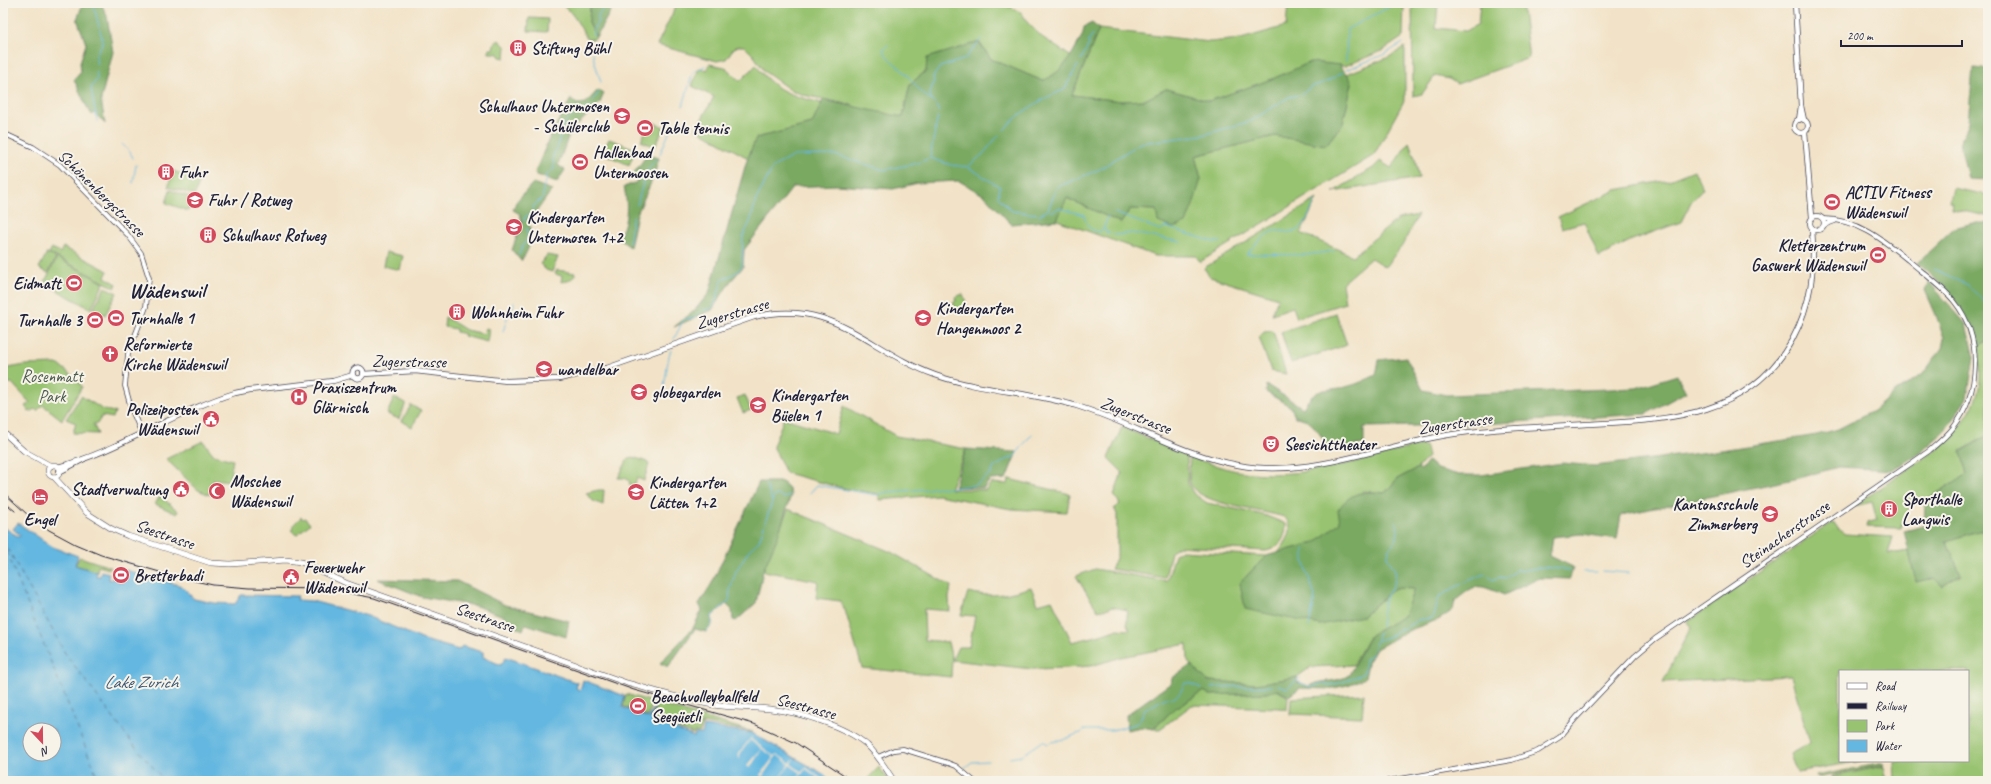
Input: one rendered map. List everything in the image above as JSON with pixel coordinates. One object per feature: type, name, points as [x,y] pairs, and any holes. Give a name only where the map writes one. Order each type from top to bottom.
[{"type":"main road","points":[[1795,3],[1801,106],[1804,120],[1808,126],[1805,132],[1805,142],[1811,204],[1814,216],[1809,223],[1812,228],[1818,230],[1824,225],[1823,218],[1814,216]]},
{"type":"main road","points":[[1801,106],[1799,120],[1795,123],[1794,127],[1800,133],[1805,142]]},
{"type":"main road","points":[[1799,120],[1804,120]]},
{"type":"main road","points":[[1800,133],[1805,132]]},
{"type":"main road","name":"Zugerstrasse","points":[[57,473],[140,432],[239,392],[326,382],[352,375],[359,379],[363,374],[415,371],[507,381],[559,379],[607,368],[754,317],[778,312],[801,313],[836,322],[860,334],[908,364],[950,380],[1039,396],[1080,407],[1117,420],[1180,447],[1218,460],[1254,467],[1290,468],[1329,462],[1400,444],[1455,434],[1665,419],[1690,414],[1717,406],[1738,396],[1763,377],[1776,363],[1790,344],[1803,317],[1809,297],[1814,268],[1814,242],[1812,228]]},
{"type":"main road","name":"Zugerstrasse","points":[[1814,242],[1818,230]]},
{"type":"main road","name":"Zugerstrasse","points":[[352,375],[353,370],[358,368],[362,370],[363,374]]},
{"type":"main road","points":[[3,432],[17,446],[57,473]]},
{"type":"main road","points":[[50,468],[49,474],[57,473]]},
{"type":"main road","name":"Seestrasse","points":[[57,473],[63,488],[87,513],[112,529],[198,560],[220,564],[286,560],[301,562],[346,583],[627,683],[713,705],[771,710],[795,714],[830,725],[861,740],[878,757],[894,781]]},
{"type":"street","name":"Schönenbergstrasse","points":[[3,133],[33,147],[60,165],[128,235],[141,253],[149,278],[146,307],[128,354],[125,386],[130,408],[140,432]]},
{"type":"street","name":"Steinacherstrasse","points":[[1388,781],[1519,759],[1551,744],[1560,737],[1635,656],[1655,639],[1929,451],[1953,428],[1970,397],[1975,372],[1972,336],[1960,309],[1953,300],[1934,282],[1878,238],[1854,224],[1823,218]]},
{"type":"street","points":[[1824,225],[1835,220]]},
{"type":"street","points":[[878,757],[894,750],[902,749],[956,766],[974,781]]},
{"type":"green space","points":[[85,3],[101,3],[107,16],[113,52],[101,99],[105,124],[95,113],[92,115],[74,80],[81,72],[80,62],[86,44],[77,19],[82,6]]},
{"type":"green space","points":[[556,3],[590,3],[589,23],[596,37],[594,39],[587,39],[571,13],[566,8]]},
{"type":"green space","points":[[590,3],[615,3],[596,37],[589,23]]},
{"type":"green space","points":[[673,3],[1003,3],[1022,13],[1027,22],[1042,37],[1073,58],[1063,73],[1043,81],[991,59],[979,42],[926,71],[910,84],[903,117],[861,112],[852,105],[803,95],[789,89],[765,72],[754,56],[744,46],[738,46],[733,49],[726,59],[717,61],[657,45],[676,6]]},
{"type":"green space","points":[[1288,3],[1404,3],[1403,37],[1382,51],[1345,66],[1311,62],[1274,79],[1209,101],[1166,89],[1145,100],[1121,101],[1072,95],[1099,29],[1210,42],[1241,39],[1286,26]]},
{"type":"green space","points":[[1412,3],[1438,3],[1436,28],[1466,31],[1478,24],[1480,3],[1522,3],[1529,58],[1457,84],[1449,79],[1435,76],[1422,94],[1413,96]]},
{"type":"green space","points":[[529,18],[548,19],[547,32],[528,31]]},
{"type":"green space","points":[[1092,23],[1099,29],[1072,95],[1121,101],[1145,100],[1166,89],[1209,101],[1272,79],[1311,62],[1341,65],[1341,68],[1348,75],[1352,83],[1343,123],[1326,145],[1275,136],[1195,156],[1201,179],[1186,223],[1173,228],[1158,222],[1156,210],[1130,209],[1121,223],[1067,198],[1057,220],[1011,224],[985,196],[959,181],[918,183],[893,189],[836,185],[793,187],[744,250],[743,267],[730,282],[712,310],[674,327],[694,311],[709,293],[746,163],[756,138],[812,124],[823,100],[903,117],[910,84],[926,71],[927,58],[979,42],[991,59],[1043,81],[1059,71],[1066,63],[1083,33],[1084,27]]},
{"type":"green space","points":[[499,40],[506,47],[505,58],[500,57],[497,53],[489,53],[489,49],[493,49],[494,44]]},
{"type":"green space","points":[[1405,47],[1405,99],[1374,155],[1200,262],[1196,256],[1155,256],[1057,220],[1066,198],[1121,223],[1130,209],[1156,210],[1201,179],[1195,156],[1275,136],[1326,145],[1343,123],[1352,83],[1347,74],[1389,57]]},
{"type":"green space","points":[[709,64],[725,67],[740,81],[756,65],[769,81],[777,87],[793,95],[822,103],[812,124],[756,138],[748,158],[696,129],[714,97],[692,86],[699,68],[707,70]]},
{"type":"green space","points":[[1973,68],[1988,69],[1988,180],[1968,179],[1960,144],[1968,122]]},
{"type":"green space","points":[[598,90],[604,93],[600,103],[570,132],[558,165],[565,170],[557,182],[537,175],[535,172],[552,132],[571,99],[577,104],[586,103]]},
{"type":"green space","points":[[650,121],[664,127],[655,147],[641,141]]},
{"type":"green space","points":[[609,139],[636,149],[629,165],[602,153]]},
{"type":"green space","points":[[1409,142],[1415,158],[1419,178],[1333,192],[1373,168],[1380,161],[1391,168]]},
{"type":"green space","points":[[647,155],[659,158],[654,176],[637,214],[630,247],[618,238],[624,226],[626,213],[624,187],[637,182],[633,174]]},
{"type":"green space","points":[[1694,170],[1703,189],[1691,202],[1681,222],[1632,240],[1599,257],[1584,222],[1562,228],[1558,217],[1616,190],[1669,180]]},
{"type":"green space","points":[[173,171],[200,180],[195,195],[168,187]]},
{"type":"green space","points":[[533,183],[552,190],[529,222],[530,243],[521,261],[512,250],[522,222],[520,214],[513,210],[516,202]]},
{"type":"green space","points":[[1953,188],[1988,195],[1988,216],[1952,209],[1953,203],[1950,202]]},
{"type":"green space","points":[[170,190],[192,198],[188,211],[166,203]]},
{"type":"green space","points":[[1317,199],[1301,233],[1353,256],[1398,219],[1418,215],[1402,246],[1385,267],[1371,258],[1342,283],[1345,303],[1297,318],[1293,307],[1272,314],[1278,298],[1210,277],[1204,268]]},
{"type":"green space","points":[[1973,223],[1988,223],[1988,341],[1979,345],[1974,333],[1954,300],[1937,280],[1917,263],[1954,228]]},
{"type":"green space","points":[[63,247],[108,271],[105,277],[117,284],[115,288],[49,253],[52,248],[60,253]]},
{"type":"green space","points":[[386,252],[403,256],[400,270],[383,266]]},
{"type":"green space","points":[[47,253],[56,258],[48,273],[39,268]]},
{"type":"green space","points":[[547,255],[558,257],[552,272],[546,270],[540,264]]},
{"type":"green space","name":"Eidmatt","points":[[57,258],[104,283],[91,309],[44,283]]},
{"type":"green space","points":[[557,270],[575,273],[575,276],[568,281],[561,282],[562,276],[555,274]]},
{"type":"green space","points":[[1929,282],[1966,324],[1974,358],[1967,398],[1944,432],[1916,456],[1891,470],[1838,467],[1795,479],[1621,515],[1617,539],[1582,534],[1553,537],[1550,556],[1573,567],[1570,579],[1540,578],[1504,595],[1483,587],[1473,588],[1455,601],[1453,610],[1440,619],[1410,630],[1376,649],[1368,663],[1365,678],[1348,685],[1329,689],[1300,688],[1289,696],[1277,690],[1266,693],[1210,695],[1204,691],[1174,709],[1153,729],[1142,727],[1127,730],[1126,715],[1171,683],[1172,678],[1191,665],[1208,681],[1256,684],[1297,677],[1297,682],[1309,686],[1319,682],[1344,678],[1349,675],[1370,635],[1404,616],[1414,589],[1395,588],[1363,616],[1320,625],[1245,609],[1240,583],[1266,556],[1316,542],[1340,522],[1338,510],[1348,499],[1353,496],[1364,492],[1385,493],[1397,479],[1418,468],[1421,470],[1428,461],[1437,469],[1459,475],[1481,475],[1562,463],[1595,466],[1708,452],[1817,435],[1838,429],[1873,411],[1895,392],[1902,389],[1923,374],[1942,348],[1944,338],[1925,290]]},
{"type":"green space","points":[[105,287],[117,293],[105,315],[93,309]]},
{"type":"green space","points":[[963,294],[968,308],[960,311],[959,308],[956,309],[953,302],[956,301],[955,297]]},
{"type":"green space","points":[[1336,313],[1347,345],[1291,363],[1281,332]]},
{"type":"green space","points":[[445,317],[466,330],[484,334],[486,328],[489,329],[487,342],[464,336],[465,334],[456,332],[456,329],[444,327]]},
{"type":"green space","points":[[1271,331],[1274,334],[1286,374],[1271,371],[1259,337],[1264,332]]},
{"type":"green space","points":[[1988,341],[1988,435],[1961,451],[1967,474],[1925,501],[1910,505],[1901,528],[1866,527],[1867,523],[1877,520],[1872,502],[1854,506],[1936,450],[1962,424],[1972,408],[1978,392],[1980,374],[1979,345]]},
{"type":"green space","points":[[1406,357],[1423,390],[1446,395],[1636,388],[1677,375],[1686,392],[1646,414],[1465,425],[1364,427],[1364,444],[1329,451],[1320,434],[1311,424],[1306,420],[1295,417],[1291,407],[1266,392],[1267,385],[1303,408],[1308,400],[1318,392],[1342,388],[1376,375],[1379,360]]},
{"type":"green space","name":"Rosenmatt Park","points":[[56,364],[77,379],[82,387],[62,420],[43,405],[37,411],[35,409],[29,412],[25,406],[30,403],[12,383],[6,383],[3,386],[3,369],[25,365]]},
{"type":"green space","points":[[745,395],[751,410],[743,413],[737,398]]},
{"type":"green space","points":[[81,396],[104,410],[115,412],[113,418],[102,416],[97,424],[93,424],[98,434],[73,433],[76,423],[66,419]]},
{"type":"green space","points":[[394,398],[406,403],[399,419],[387,414]]},
{"type":"green space","points":[[411,405],[421,411],[412,427],[402,421]]},
{"type":"green space","points":[[844,406],[896,436],[966,449],[950,489],[986,490],[991,483],[1008,484],[1009,479],[1070,494],[1067,512],[1011,509],[938,495],[880,500],[878,494],[842,488],[786,473],[773,446],[784,418],[836,434]]},
{"type":"green space","points":[[1122,427],[1187,455],[1188,483],[1193,493],[1207,503],[1264,515],[1286,524],[1285,534],[1281,542],[1271,550],[1266,551],[1178,546],[1171,552],[1165,578],[1111,569],[1117,556],[1117,514],[1114,508],[1120,504],[1114,495],[1122,472],[1108,458]]},
{"type":"green space","points":[[1988,435],[1988,528],[1946,541],[1961,575],[1942,586],[1934,578],[1916,582],[1904,531],[1924,526],[1925,501],[1967,474],[1961,452]]},
{"type":"green space","points":[[203,441],[214,455],[233,460],[229,481],[214,479],[210,495],[198,490],[166,459]]},
{"type":"green space","points":[[1422,445],[1426,447],[1428,457],[1418,468],[1397,479],[1385,493],[1363,491],[1341,522],[1316,542],[1278,553],[1287,540],[1290,530],[1288,521],[1284,517],[1221,503],[1199,493],[1190,484],[1190,457],[1219,467],[1237,471],[1260,474],[1283,474],[1354,462]]},
{"type":"green space","points":[[966,449],[1017,452],[1006,479],[990,480],[984,488],[954,487]]},
{"type":"green space","points":[[633,457],[649,464],[644,481],[637,478],[634,486],[629,484],[630,482],[625,478],[618,478],[628,459]]},
{"type":"green space","points":[[759,482],[782,482],[788,487],[791,495],[778,536],[763,571],[756,603],[736,621],[733,620],[732,610],[726,604],[712,616],[712,625],[706,632],[695,629],[668,667],[660,663],[693,628],[702,610],[699,604],[712,583]]},
{"type":"green space","points":[[604,490],[603,505],[593,501],[586,493]]},
{"type":"green space","points":[[160,496],[178,511],[177,514],[155,504]]},
{"type":"green space","points":[[788,509],[891,552],[951,586],[949,598],[950,611],[924,609],[925,640],[948,642],[952,660],[951,677],[862,668],[845,610],[840,601],[816,598],[818,581],[763,571]]},
{"type":"green space","points":[[301,517],[303,519],[305,518],[310,524],[296,535],[291,530],[294,528],[292,526]]},
{"type":"green space","points":[[1831,523],[1835,524],[1839,530],[1845,534],[1893,537],[1888,554],[1909,551],[1916,581],[1961,575],[1946,541],[1988,528],[1988,781],[1895,781],[1894,762],[1969,762],[1969,670],[1839,670],[1839,762],[1855,762],[1797,772],[1790,754],[1810,743],[1791,676],[1663,682],[1691,627],[1687,622]]},
{"type":"green space","points":[[1181,551],[1266,556],[1240,583],[1363,616],[1395,588],[1414,589],[1404,617],[1370,635],[1353,665],[1311,667],[1297,677],[1256,684],[1208,681],[1188,661],[1187,644],[1122,657],[1091,666],[1066,668],[1032,669],[952,660],[958,647],[969,647],[975,616],[961,615],[968,592],[992,595],[1015,592],[1031,587],[1038,604],[1052,600],[1072,642],[1118,629],[1130,630],[1127,624],[1127,610],[1113,607],[1098,611],[1076,576],[1095,569],[1167,581],[1175,554]]},
{"type":"green space","points":[[80,557],[110,567],[109,569],[98,566],[97,572],[75,565]]},
{"type":"green space","points":[[377,579],[457,581],[505,605],[569,621],[566,637],[526,624],[523,630],[505,623],[506,617],[476,606],[422,597]]},
{"type":"green space","points":[[1277,690],[1288,697],[1287,710],[1279,708],[1192,705],[1160,729],[1153,729],[1174,709],[1204,691],[1210,695],[1266,693]]},
{"type":"green space","points":[[626,694],[753,732],[703,723],[700,732],[694,733],[694,735],[651,718],[656,707],[655,705],[652,706],[647,717],[623,706]]},
{"type":"green space","points":[[1364,694],[1362,717],[1290,714],[1291,698]]},
{"type":"green space","points":[[1883,763],[1884,765],[1817,778],[1816,776]]},
{"type":"green space","points":[[1884,766],[1887,781],[1832,781],[1831,777]]},
{"type":"green space","points":[[879,767],[889,781],[865,781]]},
{"type":"water","name":"Lake Zurich","points":[[18,523],[53,547],[78,556],[75,565],[97,572],[96,576],[100,576],[101,571],[109,573],[108,579],[112,580],[113,574],[121,576],[119,582],[123,583],[126,570],[182,586],[194,599],[214,603],[235,604],[241,595],[298,596],[297,600],[312,601],[368,616],[424,640],[459,650],[462,646],[483,652],[483,657],[501,665],[506,657],[578,683],[576,688],[580,690],[583,680],[625,696],[622,707],[648,718],[655,706],[650,719],[694,737],[696,734],[702,734],[704,726],[752,733],[825,775],[830,781],[3,781],[3,527],[19,537],[20,535],[13,529]]},
{"type":"pier","points":[[753,735],[751,739],[774,756],[777,754],[790,763],[795,757],[791,764],[802,772],[806,767],[824,781],[818,778],[815,781],[817,777],[806,769],[796,781],[801,773],[790,765],[777,781],[789,764],[777,755],[762,777],[760,775],[774,757],[750,740],[740,754],[740,760],[738,754]]},
{"type":"pier","points":[[762,749],[750,768],[747,766]]},
{"type":"waterway","points":[[93,3],[103,42],[96,55],[97,79],[91,88],[97,121]]},
{"type":"waterway","points":[[593,35],[593,29],[598,22],[598,15],[603,9],[604,3]]},
{"type":"waterway","points":[[1346,61],[1347,29],[1397,3]]},
{"type":"waterway","points":[[1081,60],[1089,44],[1088,41],[1093,34]]},
{"type":"waterway","points":[[939,112],[935,103],[931,100],[930,93],[934,81],[933,77],[940,67],[965,59],[981,39]]},
{"type":"waterway","points":[[1346,70],[1385,54],[1403,43]]},
{"type":"waterway","points":[[888,45],[883,49],[887,56],[931,100]]},
{"type":"waterway","points":[[593,53],[601,82]]},
{"type":"waterway","points":[[1004,130],[1016,118],[1032,106],[1064,90],[1078,65]]},
{"type":"waterway","points":[[683,106],[693,72],[705,66]]},
{"type":"waterway","points":[[1039,215],[1048,210],[1057,187],[1100,169],[1140,143],[1203,135],[1251,121],[1289,97],[1300,95],[1311,87],[1328,81],[1343,72]]},
{"type":"waterway","points":[[593,100],[599,92]]},
{"type":"waterway","points":[[524,221],[525,217],[533,212],[533,207],[543,197],[543,187],[547,180],[545,176],[554,169],[553,155],[558,148],[562,129],[572,116],[593,106]]},
{"type":"waterway","points":[[930,157],[938,116]]},
{"type":"waterway","points":[[660,154],[673,124]]},
{"type":"waterway","points":[[969,166],[983,154],[999,135]]},
{"type":"waterway","points":[[122,144],[130,152],[133,158]]},
{"type":"waterway","points":[[674,339],[684,319],[694,318],[703,310],[711,309],[715,304],[722,280],[737,272],[742,266],[743,236],[750,222],[756,200],[773,167],[794,156],[835,155],[884,170],[918,163],[930,158],[951,165],[968,167],[1000,187],[998,197],[1012,211],[1037,214]]},
{"type":"waterway","points":[[637,205],[646,174],[657,158]]},
{"type":"waterway","points":[[133,183],[136,165]]},
{"type":"waterway","points":[[1247,254],[1262,238],[1273,231],[1289,232],[1299,229],[1306,221],[1315,201]]},
{"type":"waterway","points":[[1051,212],[1059,208],[1084,215],[1091,229],[1100,232],[1105,225],[1108,216]]},
{"type":"waterway","points":[[1115,213],[1160,230],[1166,227],[1214,242],[1221,242]]},
{"type":"waterway","points":[[629,243],[633,216]]},
{"type":"waterway","points":[[1104,227],[1106,232],[1115,235],[1132,233],[1181,242]]},
{"type":"waterway","points":[[519,255],[523,245],[528,239],[527,228]]},
{"type":"waterway","points":[[1247,254],[1305,255],[1334,251]]},
{"type":"waterway","points":[[1934,269],[1968,285],[1988,306]]},
{"type":"waterway","points":[[503,332],[508,315],[512,311],[514,303]]},
{"type":"waterway","points":[[664,385],[671,350]]},
{"type":"waterway","points":[[810,493],[817,485],[876,495],[887,492],[929,489],[935,487],[954,488],[973,485],[979,483],[991,474],[994,467],[1005,460],[1014,457],[1032,434]]},
{"type":"waterway","points":[[766,485],[772,501]]},
{"type":"waterway","points":[[706,632],[712,625],[712,616],[729,601],[730,590],[736,571],[749,550],[759,541],[774,496],[778,495],[784,498],[790,495]]},
{"type":"waterway","points":[[1381,627],[1384,601],[1394,583],[1396,572],[1387,557],[1389,551],[1388,549],[1396,540],[1398,532],[1395,522]]},
{"type":"waterway","points":[[1304,549],[1304,561],[1315,597],[1309,627]]},
{"type":"waterway","points":[[1377,641],[1395,634],[1401,628],[1403,629],[1418,620],[1432,618],[1439,598],[1442,595],[1461,584],[1482,575],[1486,574],[1493,580],[1500,577],[1506,578],[1517,569],[1519,571],[1543,567],[1570,570]]},
{"type":"waterway","points":[[1602,571],[1628,573]]},
{"type":"waterway","points":[[1584,572],[1596,572]]},
{"type":"waterway","points":[[1299,682],[1311,687],[1323,683],[1330,685],[1343,682],[1362,674],[1365,670],[1365,659],[1371,656],[1379,633]]},
{"type":"waterway","points":[[1278,685],[1287,688],[1300,678]]},
{"type":"waterway","points":[[1010,758],[1021,756],[1043,741],[1048,744],[1063,740],[1081,733],[1084,730],[1113,730],[1132,725],[1139,722],[1145,710],[1165,698],[1174,698],[1180,693],[1185,683],[1190,683],[1201,688]]},
{"type":"waterway","points":[[1211,688],[1272,686]]},
{"type":"waterway","points":[[964,768],[972,762],[988,761]]},
{"type":"ferry route","points":[[3,540],[65,653],[132,743],[165,781]]},
{"type":"ferry route","points":[[3,543],[99,781]]},
{"type":"railway","points":[[3,492],[28,515],[49,530],[75,544],[101,555],[177,577],[213,585],[250,588],[327,589],[374,598],[634,690],[754,724],[796,743],[853,781]]},
{"type":"railway","points":[[3,501],[15,511]]},
{"type":"place","name":"Stiftung Bühl","points":[[518,48]]},
{"type":"place","name":"Schulhaus Untermosen - Schülerclub","points":[[622,116]]},
{"type":"place","name":"Table tennis","points":[[645,128]]},
{"type":"place","name":"Hallenbad Untermoosen","points":[[580,162]]},
{"type":"place","name":"Fuhr","points":[[166,172]]},
{"type":"place","name":"Fuhr / Rotweg","points":[[195,200]]},
{"type":"place","name":"ACTIV Fitness Wädenswil","points":[[1832,202]]},
{"type":"place","name":"Kindergarten Untermosen 1+2","points":[[514,227]]},
{"type":"place","name":"Schulhaus Rotweg","points":[[208,235]]},
{"type":"place","name":"Kletterzentrum Gaswerk Wädenswil","points":[[1878,255]]},
{"type":"place","name":"Eidmatt","points":[[74,283]]},
{"type":"place","name":"Wohnheim Fuhr","points":[[457,312]]},
{"type":"place","name":"Turnhalle 1","points":[[116,318]]},
{"type":"place","name":"Kindergarten Hangenmoos 2","points":[[923,318]]},
{"type":"place","name":"Turnhalle 3","points":[[95,320]]},
{"type":"place","name":"Reformierte Kirche Wädenswil","points":[[110,354]]},
{"type":"place","name":"wandelbar","points":[[544,369]]},
{"type":"place","name":"globegarden","points":[[639,392]]},
{"type":"place","name":"Praxiszentrum Glärnisch","points":[[299,397]]},
{"type":"place","name":"Kindergarten Büelen 1","points":[[758,405]]},
{"type":"place","name":"Polizeiposten Wädenswil","points":[[211,419]]},
{"type":"place","name":"Seesichttheater","points":[[1271,444]]},
{"type":"place","name":"Stadtverwaltung","points":[[181,489]]},
{"type":"place","name":"Moschee Wädenswil","points":[[217,491]]},
{"type":"place","name":"Kindergarten Lätten 1+2","points":[[636,492]]},
{"type":"place","name":"Engel","points":[[40,497]]},
{"type":"place","name":"Sporthalle Langwis","points":[[1889,509]]},
{"type":"place","name":"Kantonsschule Zimmerberg","points":[[1770,514]]},
{"type":"place","name":"Bretterbadi","points":[[121,575]]},
{"type":"place","name":"Feuerwehr Wädenswil","points":[[291,577]]},
{"type":"place","name":"Beachvolleyballfeld Seegüetli","points":[[638,706]]},
{"type":"district","name":"Wädenswil","points":[[167,291]]}]
